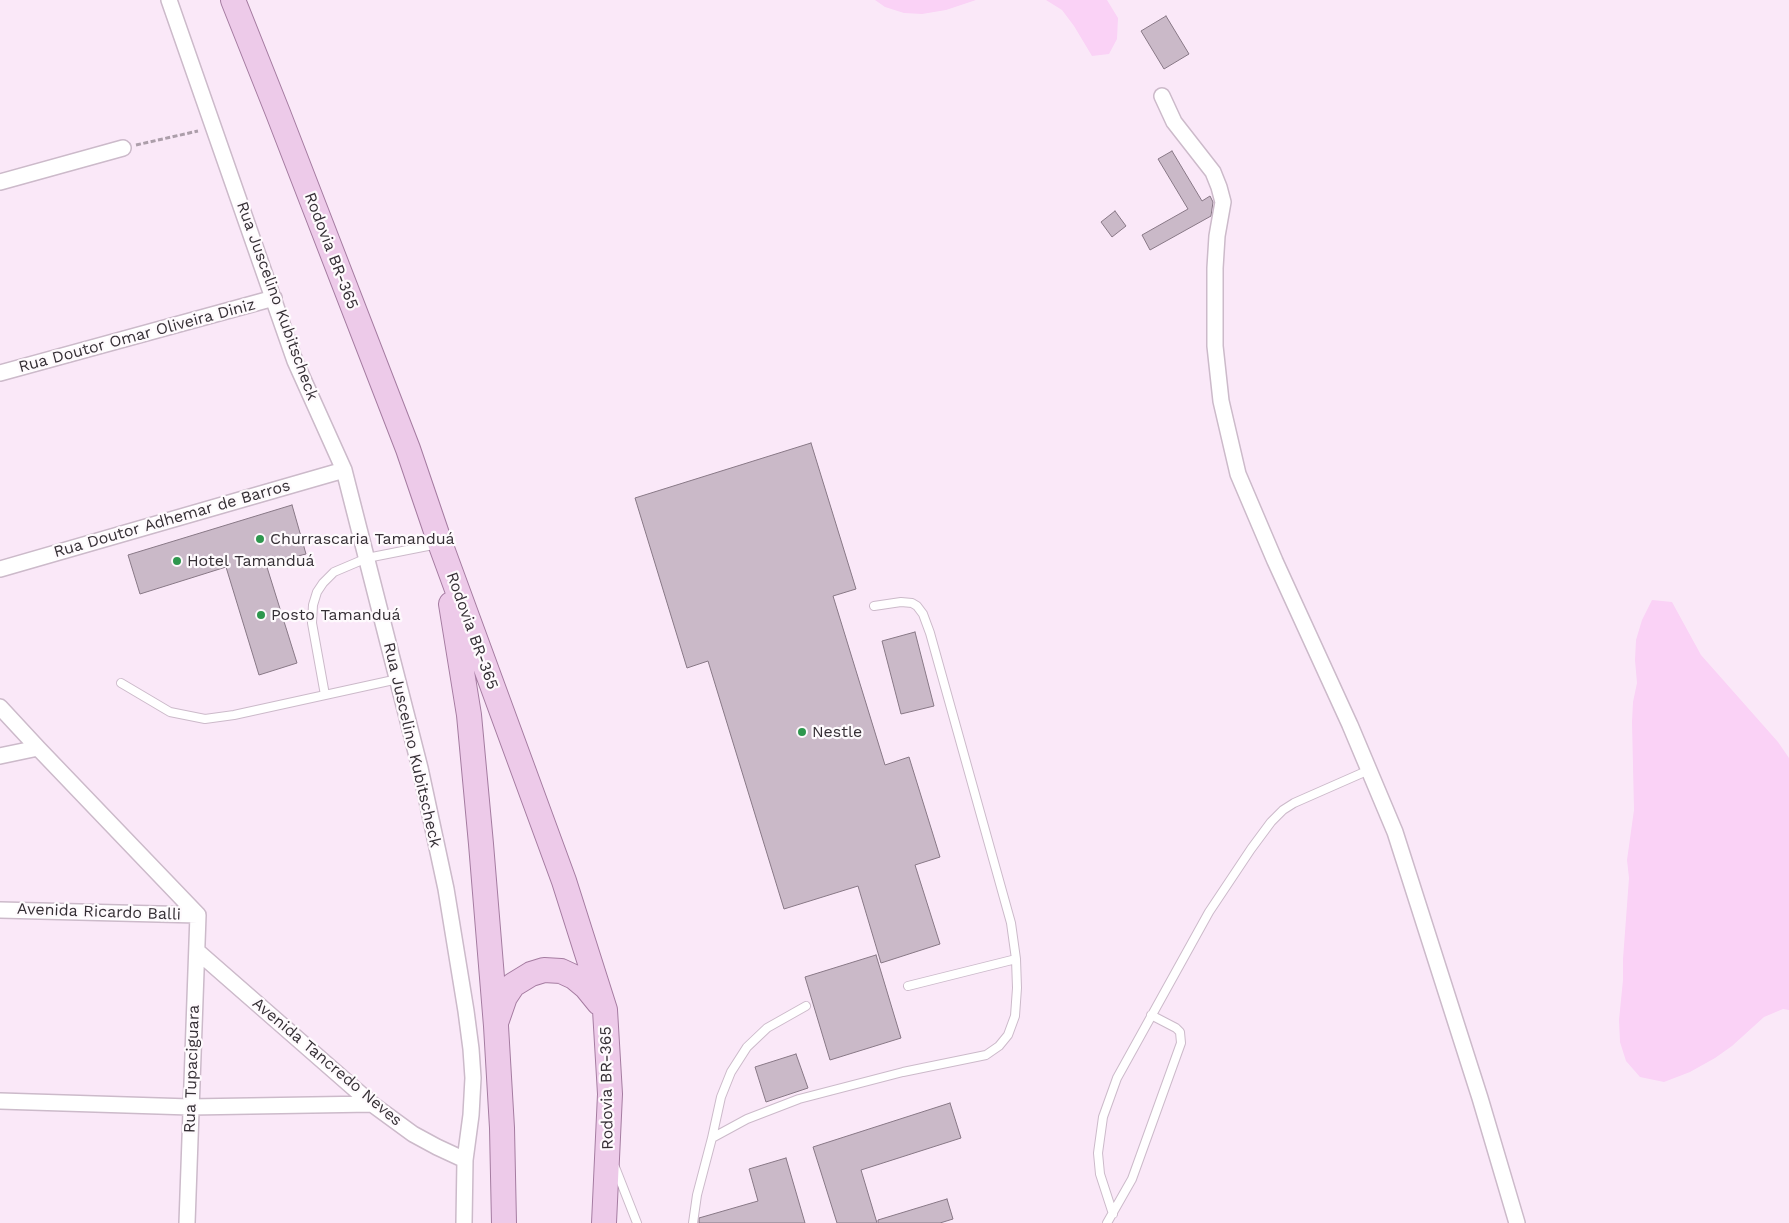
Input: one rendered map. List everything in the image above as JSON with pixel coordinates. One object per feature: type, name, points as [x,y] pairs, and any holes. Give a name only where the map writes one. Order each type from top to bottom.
[{"type":"main road","name":"Rodovia BR-365","points":[[233,0],[408,449],[440,544],[564,880],[605,1010],[610,1094],[604,1223]]},
{"type":"main road","points":[[440,544],[469,715],[496,1026],[502,1128],[504,1223]]},
{"type":"main road","points":[[496,1026],[500,1008],[513,985],[531,974],[544,970],[561,971],[574,977],[586,987],[605,1010]]},
{"type":"street","name":"Rua Juscelino Kubitscheck","points":[[169,0],[296,361],[344,470],[420,768],[444,880],[466,1011],[473,1078],[472,1115],[465,1160],[464,1223]]},
{"type":"street","points":[[1162,96],[1174,122],[1213,172],[1220,187],[1223,202],[1215,268],[1216,346],[1221,401],[1238,474],[1249,503],[1350,725],[1395,832],[1480,1098],[1517,1223]]},
{"type":"street","points":[[0,182],[123,148]]},
{"type":"street","name":"Rua Doutor Omar Oliveira Diniz","points":[[0,373],[274,298]]},
{"type":"street","name":"Rua Doutor Adhemar de Barros","points":[[0,569],[344,470]]},
{"type":"street","points":[[0,707],[198,915]]},
{"type":"street","points":[[0,756],[38,748]]},
{"type":"street","name":"Avenida Ricardo Balli","points":[[0,910],[198,915]]},
{"type":"street","name":"Rua Tupaciguara","points":[[187,1223],[198,915]]},
{"type":"street","name":"Avenida Tancredo Neves","points":[[197,951],[372,1104],[414,1134],[465,1160]]},
{"type":"street","points":[[0,1101],[190,1106],[372,1104]]},
{"type":"lane","points":[[324,695],[312,623],[313,605],[317,592],[323,583],[334,572],[367,558],[440,544]]},
{"type":"lane","points":[[712,1138],[747,1119],[799,1099],[903,1072],[986,1056],[999,1046],[1008,1035],[1015,1016],[1017,988],[1016,959],[1010,923],[930,633],[923,614],[912,603],[901,602],[874,606]]},
{"type":"lane","points":[[121,683],[170,712],[205,720],[398,680]]},
{"type":"lane","points":[[1113,1214],[1100,1174],[1098,1153],[1103,1118],[1117,1078],[1209,912],[1251,849],[1271,822],[1283,810],[1294,803],[1369,770]]},
{"type":"lane","points":[[908,986],[1016,959]]},
{"type":"lane","points":[[693,1223],[697,1195],[721,1097],[731,1072],[747,1047],[766,1028],[806,1006]]},
{"type":"lane","points":[[1107,1223],[1132,1179],[1181,1043],[1180,1032],[1176,1028],[1151,1015]]},
{"type":"lane","points":[[608,1150],[637,1223]]},
{"type":"path","points":[[123,148],[215,127]]},
{"type":"shaded area","points":[[875,0],[976,0],[946,10],[922,14],[904,13],[885,7]]},
{"type":"shaded area","points":[[1046,0],[1107,0],[1118,18],[1117,39],[1109,54],[1092,56],[1062,10]]},
{"type":"shaded area","points":[[1652,600],[1672,602],[1701,655],[1778,742],[1789,758],[1789,1010],[1783,1009],[1764,1017],[1732,1046],[1715,1058],[1690,1072],[1664,1082],[1640,1077],[1626,1061],[1620,1042],[1619,1020],[1629,878],[1627,860],[1634,810],[1632,722],[1633,702],[1637,683],[1636,640],[1642,620]]},
{"type":"building","points":[[1166,16],[1189,54],[1164,69],[1141,31]]},
{"type":"building","points":[[1172,151],[1202,201],[1210,196],[1213,202],[1211,216],[1150,250],[1142,235],[1188,209],[1158,159]]},
{"type":"building","points":[[1115,211],[1126,226],[1112,237],[1101,222]]},
{"type":"building","name":"Nestle","points":[[811,443],[856,589],[833,596],[885,765],[909,757],[940,857],[915,865],[940,944],[881,963],[858,886],[784,909],[708,661],[687,668],[635,498]]},
{"type":"building","points":[[292,505],[306,554],[266,564],[297,663],[259,675],[226,567],[140,594],[128,555]]},
{"type":"building","points":[[915,632],[934,706],[901,714],[882,641]]},
{"type":"building","points":[[876,955],[901,1038],[830,1060],[805,977]]},
{"type":"building","points":[[796,1054],[808,1088],[766,1102],[755,1067]]},
{"type":"building","points":[[950,1103],[961,1138],[861,1170],[877,1223],[837,1223],[813,1147]]},
{"type":"building","points":[[786,1158],[805,1223],[699,1223],[699,1218],[758,1201],[749,1169]]},
{"type":"building","points":[[947,1199],[953,1219],[940,1223],[878,1223],[878,1220]]},
{"type":"place","name":"Churrascaria Tamanduá","points":[[260,539]]},
{"type":"place","name":"Hotel Tamanduá","points":[[177,561]]},
{"type":"place","name":"Posto Tamanduá","points":[[261,615]]},
{"type":"place","name":"Nestle","points":[[802,732]]}]
